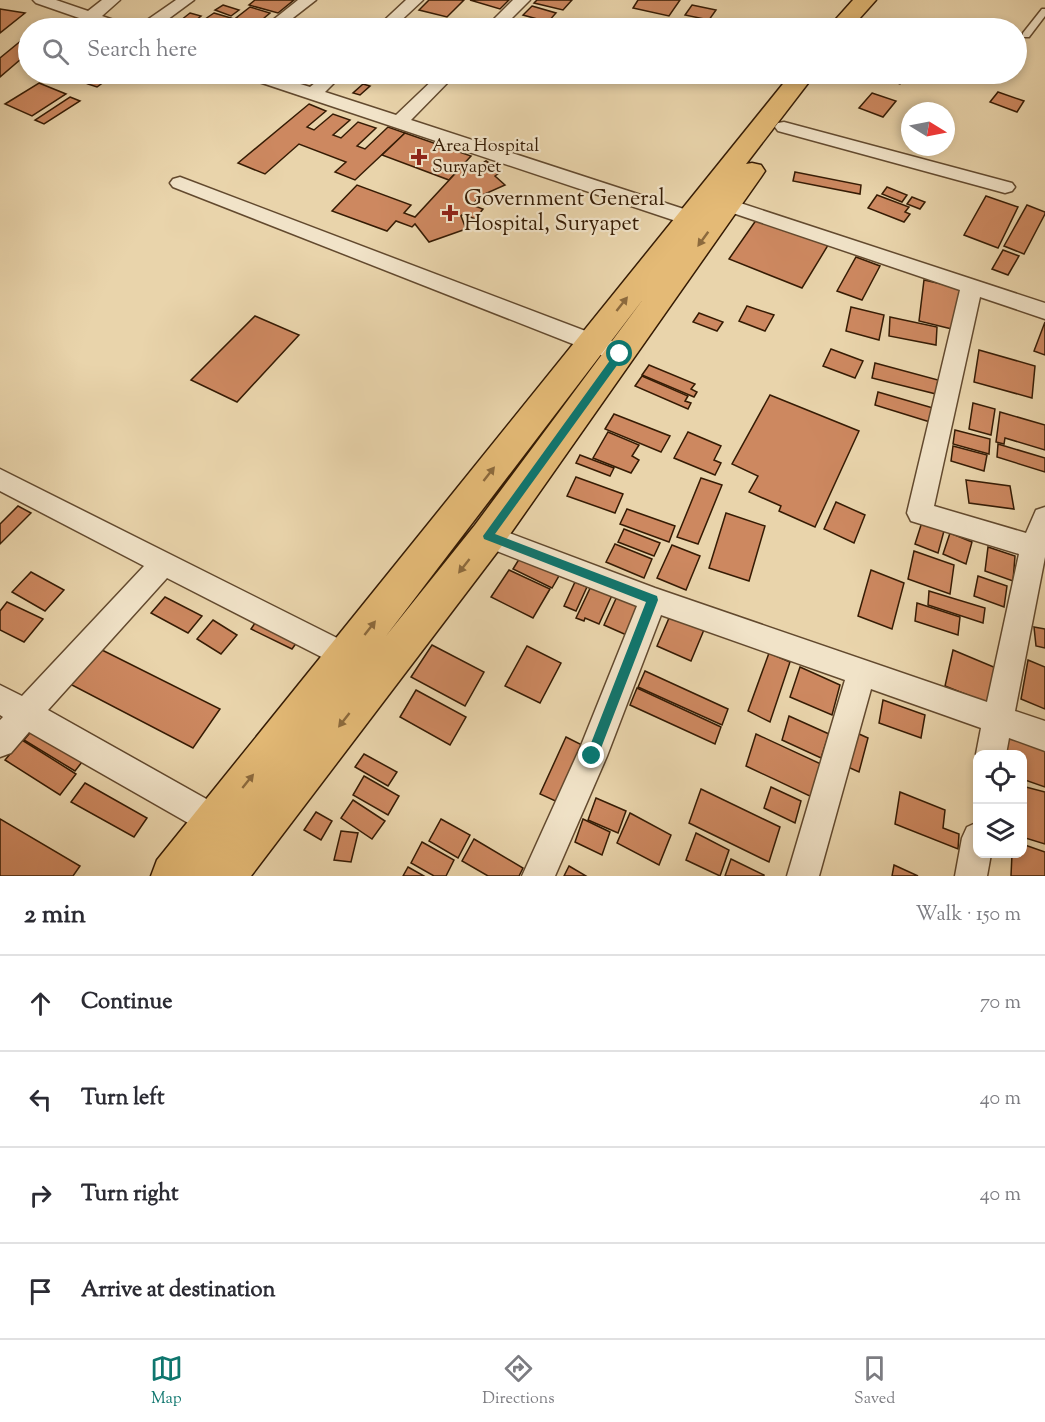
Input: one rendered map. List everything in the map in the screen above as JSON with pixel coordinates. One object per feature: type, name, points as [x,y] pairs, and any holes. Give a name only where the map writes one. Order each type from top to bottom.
[{"type":"main road","points":[[848,18],[865,0]]},
{"type":"main road","points":[[869,18],[885,0]]},
{"type":"main road","points":[[223,876],[488,536],[689,218],[795,84]]},
{"type":"main road","points":[[173,876],[347,657],[728,205],[817,84]]},
{"type":"street","points":[[41,0],[93,18]]},
{"type":"street","points":[[90,17],[112,0]]},
{"type":"street","points":[[160,18],[186,0]]},
{"type":"street","points":[[284,18],[308,0]]},
{"type":"street","points":[[395,18],[415,0]]},
{"type":"street","points":[[503,18],[522,0]]},
{"type":"street","points":[[283,84],[689,218]]},
{"type":"street","points":[[313,94],[324,84]]},
{"type":"street","points":[[398,123],[438,84]]},
{"type":"street","points":[[784,127],[1005,187]]},
{"type":"street","points":[[180,183],[606,348]]},
{"type":"street","points":[[728,205],[1045,311]]},
{"type":"street","points":[[972,286],[920,513],[1034,547]]},
{"type":"street","points":[[0,479],[347,657]]},
{"type":"street","points":[[992,750],[1034,547],[1045,518]]},
{"type":"street","points":[[488,536],[653,600],[1045,736]]},
{"type":"street","points":[[0,742],[13,706],[163,563]]},
{"type":"street","points":[[538,876],[592,756],[653,600]]},
{"type":"street","points":[[804,876],[861,674]]},
{"type":"street","points":[[13,706],[215,821]]},
{"type":"street","points":[[971,876],[974,858]]},
{"type":"lane","points":[[1027,34],[1045,11]]},
{"type":"building","points":[[255,0],[294,0],[278,13],[249,5]]},
{"type":"building","points":[[429,0],[464,0],[447,17],[419,10]]},
{"type":"building","points":[[470,0],[509,0],[500,9]]},
{"type":"building","points":[[537,0],[572,0],[563,10],[534,3]]},
{"type":"building","points":[[638,0],[680,0],[669,16],[633,8]]},
{"type":"building","points":[[223,5],[239,10],[231,16],[215,10]]},
{"type":"building","points":[[692,5],[716,10],[710,18],[685,15]]},
{"type":"building","points":[[532,6],[556,13],[552,18],[534,18],[523,15]]},
{"type":"building","points":[[250,7],[270,13],[264,18],[236,18]]},
{"type":"building","points":[[0,9],[25,13],[18,18],[0,33]]},
{"type":"building","points":[[190,13],[201,16],[198,18],[184,18]]},
{"type":"building","points":[[214,13],[231,18],[207,18]]},
{"type":"building","points":[[18,43],[18,62],[0,77],[0,58]]},
{"type":"building","points":[[37,84],[66,94],[32,116],[5,104]]},
{"type":"building","points":[[363,84],[370,86],[360,95],[353,93]]},
{"type":"building","points":[[998,92],[1024,101],[1017,112],[990,102]]},
{"type":"building","points":[[872,93],[896,101],[883,117],[859,108]]},
{"type":"building","points":[[70,97],[80,101],[44,124],[35,120]]},
{"type":"building","points":[[309,104],[326,111],[307,127],[314,130],[333,114],[350,120],[333,135],[341,138],[358,122],[376,128],[357,146],[365,149],[388,127],[405,133],[355,180],[335,172],[346,162],[299,144],[265,174],[238,163]]},
{"type":"building","points":[[405,133],[471,156],[449,180],[382,155]]},
{"type":"building","points":[[486,161],[502,171],[495,176],[505,185],[480,196],[472,205],[483,209],[475,219],[463,214],[461,216],[466,229],[429,242],[415,224],[412,227],[396,221],[387,231],[332,211],[357,185],[411,205],[404,213],[415,217],[464,164],[472,170]]},
{"type":"building","points":[[795,172],[861,185],[860,194],[793,181]]},
{"type":"building","points":[[887,187],[907,195],[902,202],[882,194]]},
{"type":"building","points":[[877,195],[909,207],[905,212],[910,214],[904,222],[868,208]]},
{"type":"building","points":[[986,196],[1018,207],[998,248],[964,235]]},
{"type":"building","points":[[912,197],[925,202],[920,209],[907,204]]},
{"type":"building","points":[[1027,205],[1045,214],[1024,254],[1004,246]]},
{"type":"building","points":[[759,216],[830,242],[802,288],[729,259]]},
{"type":"building","points":[[1003,250],[1019,256],[1008,275],[992,269]]},
{"type":"building","points":[[856,257],[880,266],[862,300],[837,291]]},
{"type":"building","points":[[924,280],[960,288],[956,330],[919,321]]},
{"type":"building","points":[[747,306],[774,315],[765,331],[739,321]]},
{"type":"building","points":[[851,307],[884,315],[879,340],[846,331]]},
{"type":"building","points":[[699,313],[723,322],[717,331],[693,322]]},
{"type":"building","points":[[255,316],[299,335],[237,402],[191,380]]},
{"type":"building","points":[[890,317],[937,327],[936,345],[889,336]]},
{"type":"building","points":[[1045,322],[1045,355],[1034,351]]},
{"type":"building","points":[[831,349],[863,361],[855,378],[823,366]]},
{"type":"building","points":[[979,350],[1035,366],[1032,398],[974,382]]},
{"type":"building","points":[[875,363],[938,380],[936,394],[872,378]]},
{"type":"building","points":[[649,365],[695,384],[691,389],[697,392],[694,397],[642,375]]},
{"type":"building","points":[[642,376],[688,396],[685,401],[691,403],[688,409],[635,386]]},
{"type":"building","points":[[878,392],[933,408],[930,422],[875,405]]},
{"type":"building","points":[[770,395],[859,431],[815,527],[779,511],[781,506],[749,492],[758,476],[732,464]]},
{"type":"building","points":[[973,403],[995,409],[991,435],[969,429]]},
{"type":"building","points":[[1000,412],[1045,425],[1045,450],[1005,438],[1004,444],[996,442]]},
{"type":"building","points":[[614,414],[670,436],[661,452],[605,429]]},
{"type":"building","points":[[955,430],[990,439],[989,454],[953,444]]},
{"type":"building","points":[[608,432],[639,445],[632,456],[639,460],[631,473],[593,458]]},
{"type":"building","points":[[688,432],[721,446],[714,460],[721,463],[715,475],[674,458]]},
{"type":"building","points":[[998,444],[1045,458],[1045,472],[997,457]]},
{"type":"building","points":[[953,446],[987,455],[984,471],[951,461]]},
{"type":"building","points":[[580,455],[614,468],[610,476],[576,463]]},
{"type":"building","points":[[576,477],[623,494],[615,513],[567,496]]},
{"type":"building","points":[[701,478],[722,485],[698,544],[677,537]]},
{"type":"building","points":[[966,480],[1010,486],[1014,509],[969,503]]},
{"type":"building","points":[[836,502],[865,515],[854,543],[824,529]]},
{"type":"building","points":[[18,506],[31,513],[0,544],[0,524]]},
{"type":"building","points":[[627,509],[675,526],[669,542],[620,524]]},
{"type":"building","points":[[726,513],[765,526],[749,581],[709,568]]},
{"type":"building","points":[[922,522],[944,531],[938,553],[915,544]]},
{"type":"building","points":[[624,529],[660,543],[654,556],[618,542]]},
{"type":"building","points":[[950,533],[972,542],[966,564],[943,554]]},
{"type":"building","points":[[615,544],[652,559],[644,578],[606,562]]},
{"type":"building","points":[[672,545],[700,556],[686,590],[657,578]]},
{"type":"building","points":[[988,547],[1015,556],[1013,581],[985,571]]},
{"type":"building","points":[[914,551],[954,565],[950,594],[908,579]]},
{"type":"building","points":[[521,556],[560,574],[552,588],[513,569]]},
{"type":"building","points":[[509,570],[550,589],[533,618],[491,597]]},
{"type":"building","points":[[871,570],[904,583],[892,629],[858,616]]},
{"type":"building","points":[[31,572],[64,590],[45,611],[12,592]]},
{"type":"building","points":[[978,576],[1007,586],[1004,607],[974,596]]},
{"type":"building","points":[[575,582],[587,587],[576,611],[564,606]]},
{"type":"building","points":[[593,582],[614,591],[599,624],[585,618],[584,621],[576,618]]},
{"type":"building","points":[[929,591],[985,608],[983,623],[928,605]]},
{"type":"building","points":[[619,592],[646,604],[631,637],[604,625]]},
{"type":"building","points":[[165,597],[202,616],[188,633],[151,613]]},
{"type":"building","points":[[7,602],[43,619],[24,642],[0,630],[0,611]]},
{"type":"building","points":[[917,603],[960,617],[958,635],[915,621]]},
{"type":"building","points":[[264,610],[305,631],[292,649],[251,629]]},
{"type":"building","points":[[672,611],[706,625],[691,661],[657,646]]},
{"type":"building","points":[[213,620],[237,635],[221,654],[197,639]]},
{"type":"building","points":[[1034,627],[1045,629],[1045,648],[1036,646]]},
{"type":"building","points":[[432,645],[484,672],[465,706],[411,677]]},
{"type":"building","points":[[527,646],[561,663],[540,703],[505,686]]},
{"type":"building","points":[[98,648],[220,709],[193,748],[70,684]]},
{"type":"building","points":[[953,650],[996,668],[990,704],[945,686]]},
{"type":"building","points":[[769,653],[790,662],[770,722],[748,711]]},
{"type":"building","points":[[1028,660],[1045,667],[1045,709],[1021,699]]},
{"type":"building","points":[[800,667],[840,685],[832,715],[790,697]]},
{"type":"building","points":[[645,671],[728,709],[722,725],[638,687]]},
{"type":"building","points":[[637,688],[721,727],[715,744],[630,705]]},
{"type":"building","points":[[416,690],[466,717],[450,745],[400,717]]},
{"type":"building","points":[[883,700],[925,715],[921,738],[879,723]]},
{"type":"building","points":[[789,716],[829,734],[821,758],[782,740]]},
{"type":"building","points":[[38,723],[89,753],[75,771],[24,740]]},
{"type":"building","points":[[1008,725],[1045,737],[1045,787],[1027,781],[1027,750],[1007,750]]},
{"type":"building","points":[[848,729],[868,738],[859,772],[839,763]]},
{"type":"building","points":[[756,734],[823,765],[814,798],[746,766]]},
{"type":"building","points":[[566,737],[586,747],[562,804],[540,794]]},
{"type":"building","points":[[22,740],[76,774],[60,795],[5,760]]},
{"type":"building","points":[[364,754],[397,772],[388,786],[355,767]]},
{"type":"building","points":[[364,776],[399,796],[388,815],[353,795]]},
{"type":"building","points":[[85,783],[147,818],[134,837],[71,802]]},
{"type":"building","points":[[771,787],[801,801],[795,823],[764,808]]},
{"type":"building","points":[[1027,787],[1045,792],[1045,844],[1027,839]]},
{"type":"building","points":[[701,789],[780,827],[769,862],[689,823]]},
{"type":"building","points":[[900,792],[945,810],[943,828],[959,834],[958,849],[895,824]]},
{"type":"building","points":[[596,798],[626,811],[618,833],[588,820]]},
{"type":"building","points":[[353,800],[385,821],[372,839],[341,818]]},
{"type":"building","points":[[316,812],[332,821],[321,840],[304,830]]},
{"type":"building","points":[[630,813],[671,835],[659,865],[617,843]]},
{"type":"building","points":[[0,819],[80,866],[73,876],[0,876]]},
{"type":"building","points":[[441,819],[470,835],[458,858],[429,841]]},
{"type":"building","points":[[583,819],[610,832],[602,855],[575,842]]},
{"type":"building","points":[[341,831],[358,833],[351,862],[334,860]]},
{"type":"building","points":[[696,833],[729,850],[720,876],[686,860]]},
{"type":"building","points":[[474,839],[523,868],[519,876],[488,876],[462,861]]},
{"type":"building","points":[[422,842],[454,860],[446,876],[434,876],[411,863]]},
{"type":"building","points":[[1027,846],[1045,852],[1045,876],[1011,876],[1012,858],[1027,858]]},
{"type":"building","points":[[731,859],[764,875],[764,876],[725,876]]},
{"type":"building","points":[[894,865],[918,876],[892,876]]},
{"type":"building","points":[[569,866],[586,876],[564,876]]},
{"type":"building","points":[[408,867],[424,876],[403,876]]},
{"type":"place","name":"Area Hospital Suryapet","points":[[419,157]]},
{"type":"place","name":"Government General Hospital, Suryapet","points":[[450,213]]},
{"type":"route","points":[[592,756],[653,600],[488,536],[620,354]]}]
